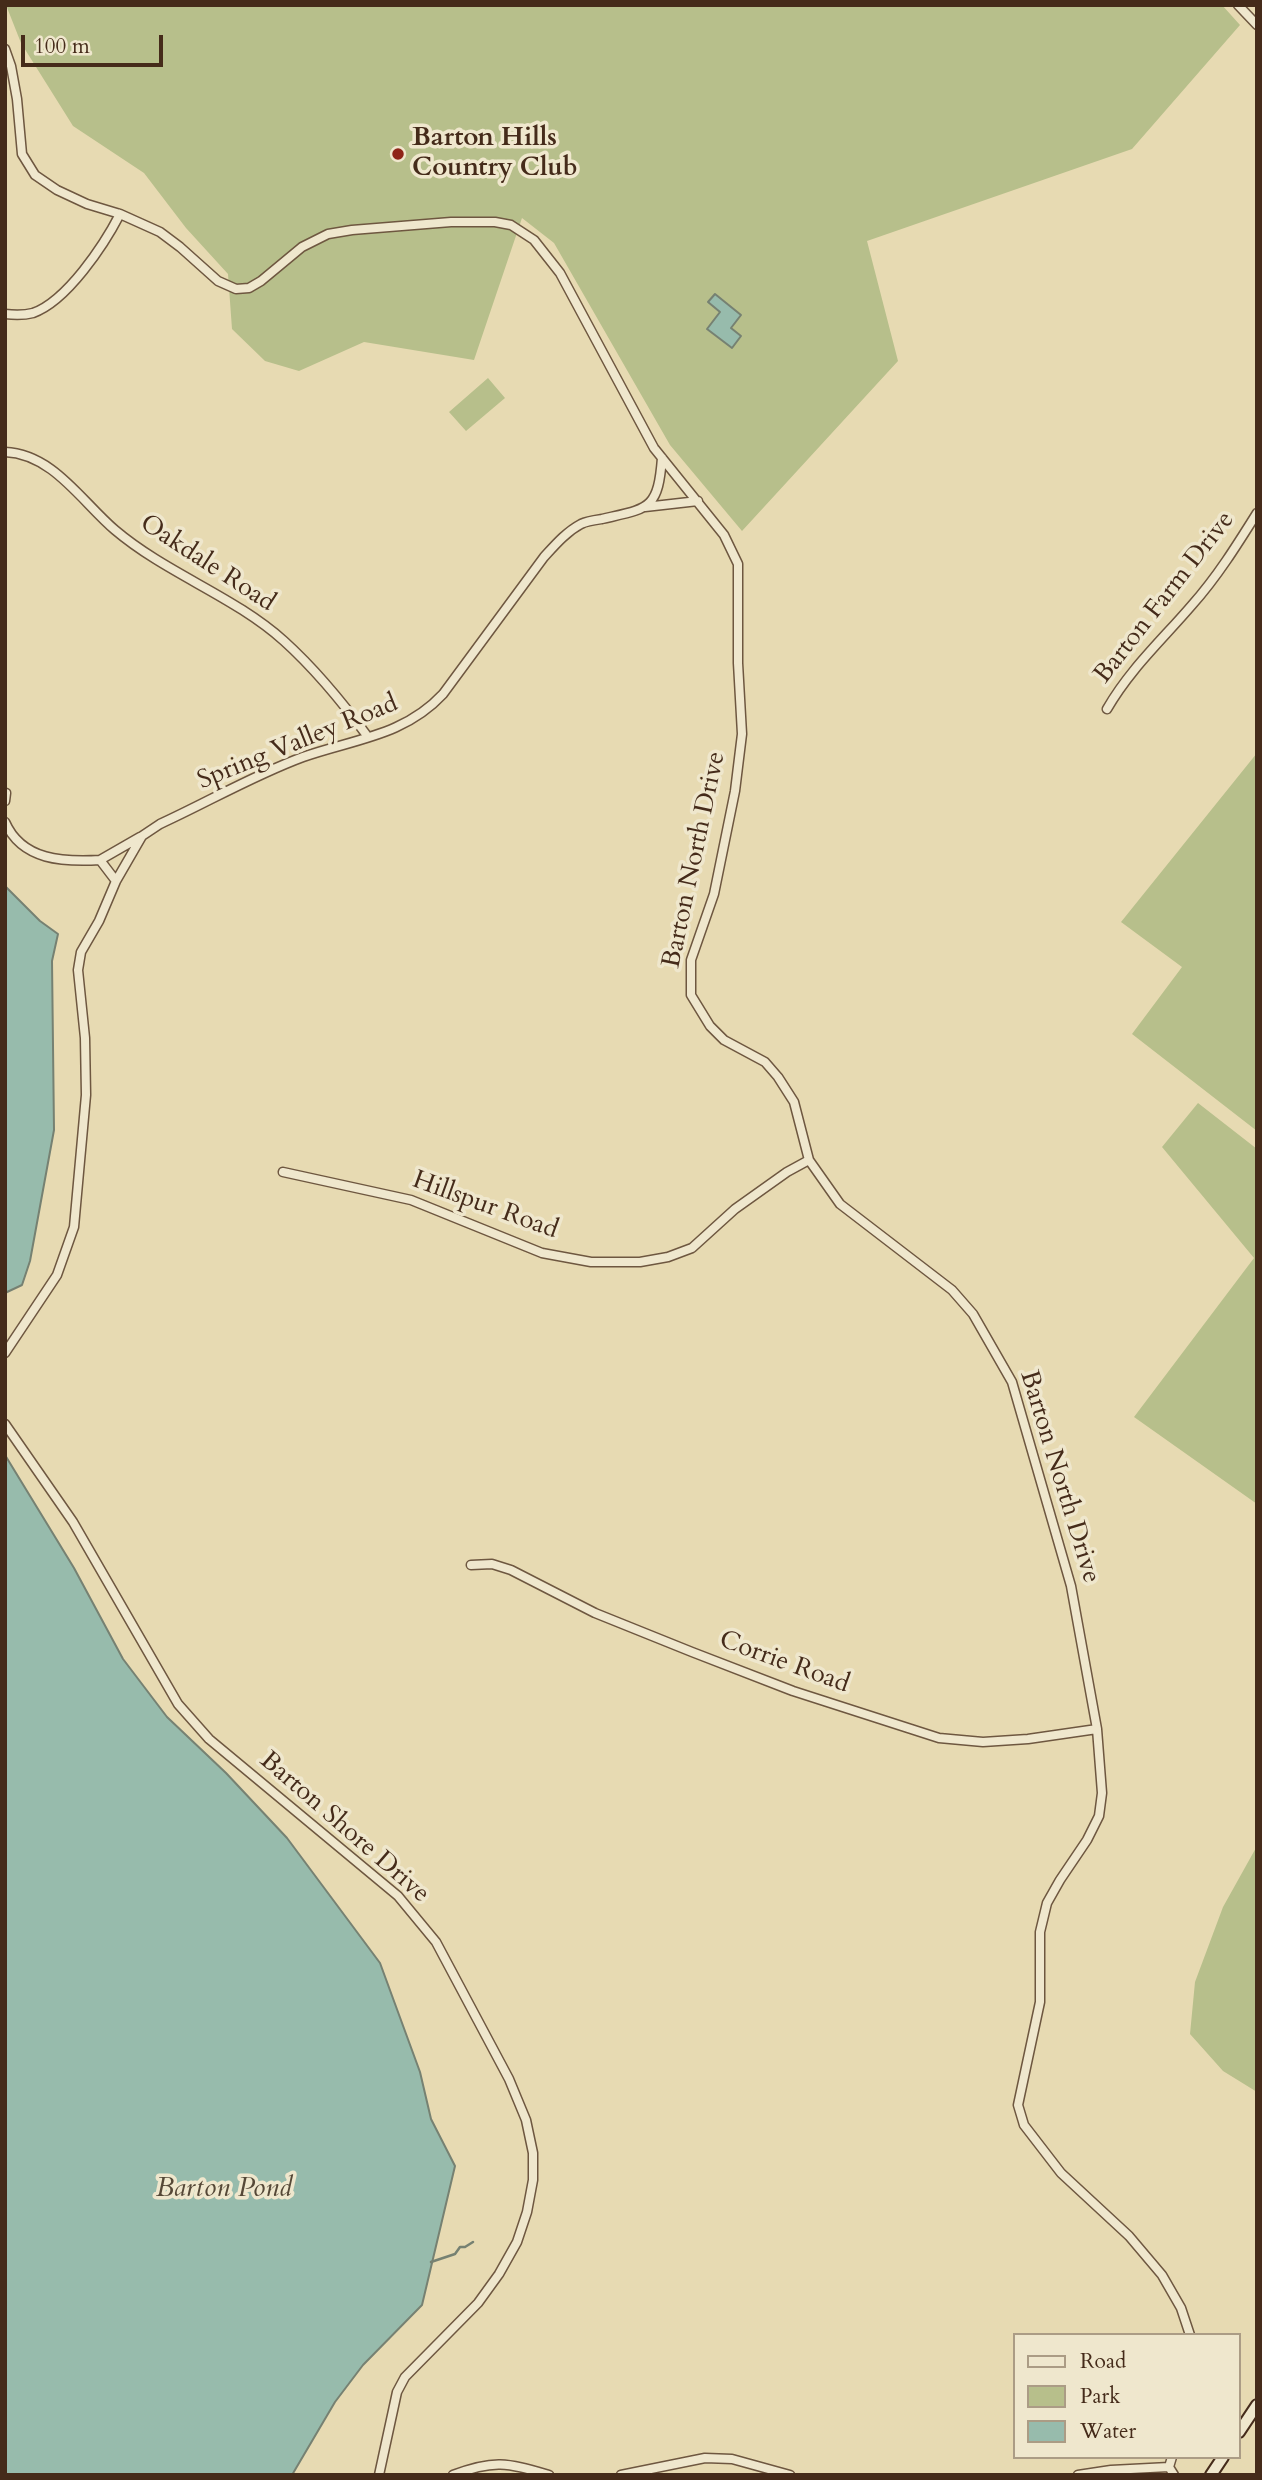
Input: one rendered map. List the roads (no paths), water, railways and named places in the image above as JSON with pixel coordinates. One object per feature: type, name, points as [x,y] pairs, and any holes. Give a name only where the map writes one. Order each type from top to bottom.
[{"type":"street","points":[[1238,5],[1257,25]]},
{"type":"street","name":"Barton North Drive","points":[[5,49],[17,99],[22,154],[36,175],[57,190],[87,204],[120,214],[160,232],[218,281],[236,289],[255,285],[302,247],[328,234],[352,230],[451,222],[495,222],[511,225],[534,240],[560,273],[634,413],[662,458],[724,535],[738,564],[741,734],[735,791],[716,882],[691,960],[691,995],[710,1026],[724,1040],[765,1062],[778,1077],[793,1102],[809,1160],[840,1204],[952,1290],[974,1314],[1012,1382],[1071,1586],[1097,1729],[1102,1793],[1099,1816],[1047,1903],[1040,1932],[1040,2002],[1018,2105],[1024,2125],[1061,2173],[1129,2236],[1162,2275],[1181,2308],[1189,2333]]},
{"type":"street","points":[[5,314],[32,313],[51,304],[71,285],[111,231],[120,214]]},
{"type":"street","name":"Oakdale Road","points":[[5,452],[23,454],[43,463],[113,529],[141,550],[272,631],[351,713],[368,737]]},
{"type":"street","points":[[645,507],[656,495],[662,458]]},
{"type":"street","name":"Spring Valley Road","points":[[116,881],[142,836],[160,824],[302,758],[402,725],[427,712],[544,557],[563,536],[582,523],[645,507],[698,501]]},
{"type":"street","name":"Barton Farm Drive","points":[[1107,709],[1122,683],[1205,589],[1257,513]]},
{"type":"street","points":[[5,801],[6,793]]},
{"type":"street","points":[[5,822],[23,847],[41,857],[100,860],[142,836]]},
{"type":"street","points":[[5,1353],[57,1275],[74,1227],[86,1095],[85,1038],[78,970],[81,952],[99,921],[116,881],[100,860]]},
{"type":"street","name":"Hillspur Road","points":[[284,1172],[411,1200],[542,1253],[591,1262],[639,1262],[668,1257],[692,1248],[734,1209],[809,1160]]},
{"type":"street","name":"Barton Shore Drive","points":[[5,1424],[73,1522],[178,1704],[209,1739],[398,1896],[436,1942],[509,2079],[526,2120],[533,2153],[533,2180],[527,2212],[517,2242],[478,2303],[405,2377],[397,2392],[379,2475]]},
{"type":"street","name":"Corrie Road","points":[[471,1565],[492,1564],[511,1570],[595,1613],[692,1652],[793,1690],[939,1738],[984,1742],[1097,1729]]},
{"type":"street","points":[[1241,2429],[1257,2405]]},
{"type":"street","points":[[621,2475],[705,2458],[732,2459],[790,2475]]},
{"type":"street","points":[[1211,2475],[1222,2459]]},
{"type":"street","points":[[453,2475],[478,2465],[507,2463],[549,2475]]},
{"type":"street","points":[[1078,2475],[1172,2471]]},
{"type":"water","points":[[715,294],[741,315],[731,328],[741,336],[732,348],[707,329],[720,312],[708,302]]},
{"type":"water","points":[[5,886],[40,921],[58,934],[52,961],[54,1130],[30,1261],[22,1285],[5,1293]]},
{"type":"water","name":"Barton Pond","points":[[5,1455],[74,1568],[123,1659],[167,1717],[226,1773],[287,1838],[380,1963],[420,2072],[431,2119],[455,2166],[422,2305],[363,2365],[335,2402],[292,2475],[5,2475]]},
{"type":"waterway","points":[[431,2262],[455,2254],[460,2247],[473,2242]]},
{"type":"place","name":"Barton Hills Country Club","points":[[398,154]]}]
